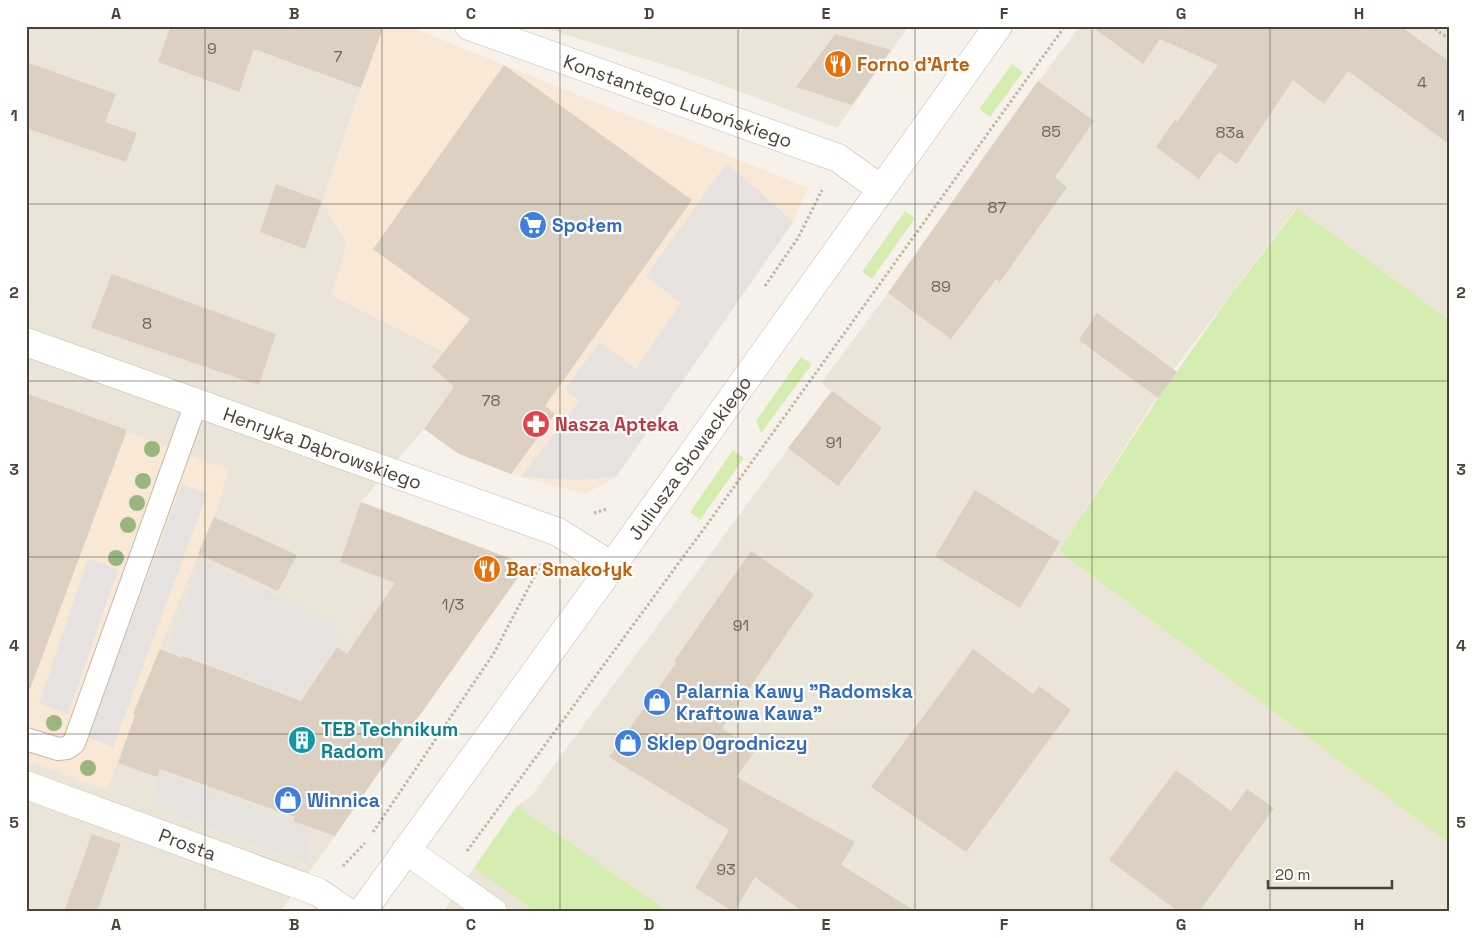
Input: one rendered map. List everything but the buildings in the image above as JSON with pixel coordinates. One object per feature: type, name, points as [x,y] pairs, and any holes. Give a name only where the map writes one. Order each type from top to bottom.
[{"type":"street","name":"Konstantego Lubońskiego","points":[[469,26],[838,158],[881,189]]},
{"type":"street","name":"Juliusza Słowackiego","points":[[362,912],[998,26]]},
{"type":"street","name":"Henryka Dąbrowskiego","points":[[26,342],[558,532],[612,566]]},
{"type":"street","name":"Prosta","points":[[26,785],[318,892],[346,912]]},
{"type":"street","points":[[406,850],[493,912]]},
{"type":"lane","points":[[26,738],[58,749],[67,748],[74,743],[196,403]]},
{"type":"path","points":[[448,881],[464,854],[703,530],[1065,26]]},
{"type":"path","points":[[1432,26],[1449,39]]},
{"type":"path","points":[[765,286],[798,238],[838,158]]},
{"type":"path","points":[[371,834],[494,653],[568,513],[586,515],[605,510],[611,504]]},
{"type":"shaded area","points":[[26,26],[383,26],[322,201],[347,245],[332,295],[444,352],[432,367],[454,387],[424,429],[361,502],[514,560],[519,576],[280,912],[26,912]]},
{"type":"shaded area","points":[[384,26],[408,26],[808,188],[793,222],[616,477],[585,494],[511,474],[555,414],[518,386],[444,352],[332,295],[347,245],[322,201]]},
{"type":"shaded area","points":[[545,26],[909,26],[837,128],[684,71],[544,28]]},
{"type":"shaded area","points":[[1080,26],[1449,26],[1449,320],[1296,208],[1175,368],[1059,551],[1449,843],[1449,912],[443,912],[517,806],[532,795],[831,391],[821,383],[888,293],[998,136]]},
{"type":"shaded area","points":[[727,163],[793,222],[616,477],[579,480],[521,477],[579,401],[565,389],[600,342],[636,369],[681,303],[646,276]]},
{"type":"shaded area","points":[[26,393],[229,470],[214,517],[133,714],[135,715],[107,790],[26,761]]},
{"type":"shaded area","points":[[182,484],[207,494],[113,747],[88,737]]},
{"type":"shaded area","points":[[88,559],[118,569],[68,714],[39,704]]},
{"type":"shaded area","points":[[201,561],[305,608],[335,624],[338,641],[298,698],[168,647]]},
{"type":"shaded area","points":[[160,772],[311,829],[308,864],[153,806],[155,783]]},
{"type":"green space","points":[[1012,64],[1023,72],[990,117],[979,109]]},
{"type":"green space","points":[[1297,208],[1449,320],[1449,843],[1059,551],[1158,398],[1227,300]]},
{"type":"green space","points":[[905,211],[915,218],[872,279],[862,272]]},
{"type":"green space","points":[[801,357],[812,364],[761,433],[756,421]]},
{"type":"green space","points":[[733,450],[744,458],[700,520],[690,512]]},
{"type":"green space","points":[[517,806],[669,912],[536,912],[474,868]]},
{"type":"place","name":"Forno d'Arte","points":[[838,64]]},
{"type":"place","name":"Społem","points":[[533,225]]},
{"type":"place","name":"Nasza Apteka","points":[[536,424]]},
{"type":"place","name":"Bar Smakołyk","points":[[487,569]]},
{"type":"place","name":"Palarnia Kawy \"Radomska Kraftowa Kawa\"","points":[[657,702]]},
{"type":"place","name":"TEB Technikum Radom","points":[[302,740]]},
{"type":"place","name":"Sklep Ogrodniczy","points":[[628,743]]},
{"type":"place","name":"Winnica","points":[[288,800]]}]
